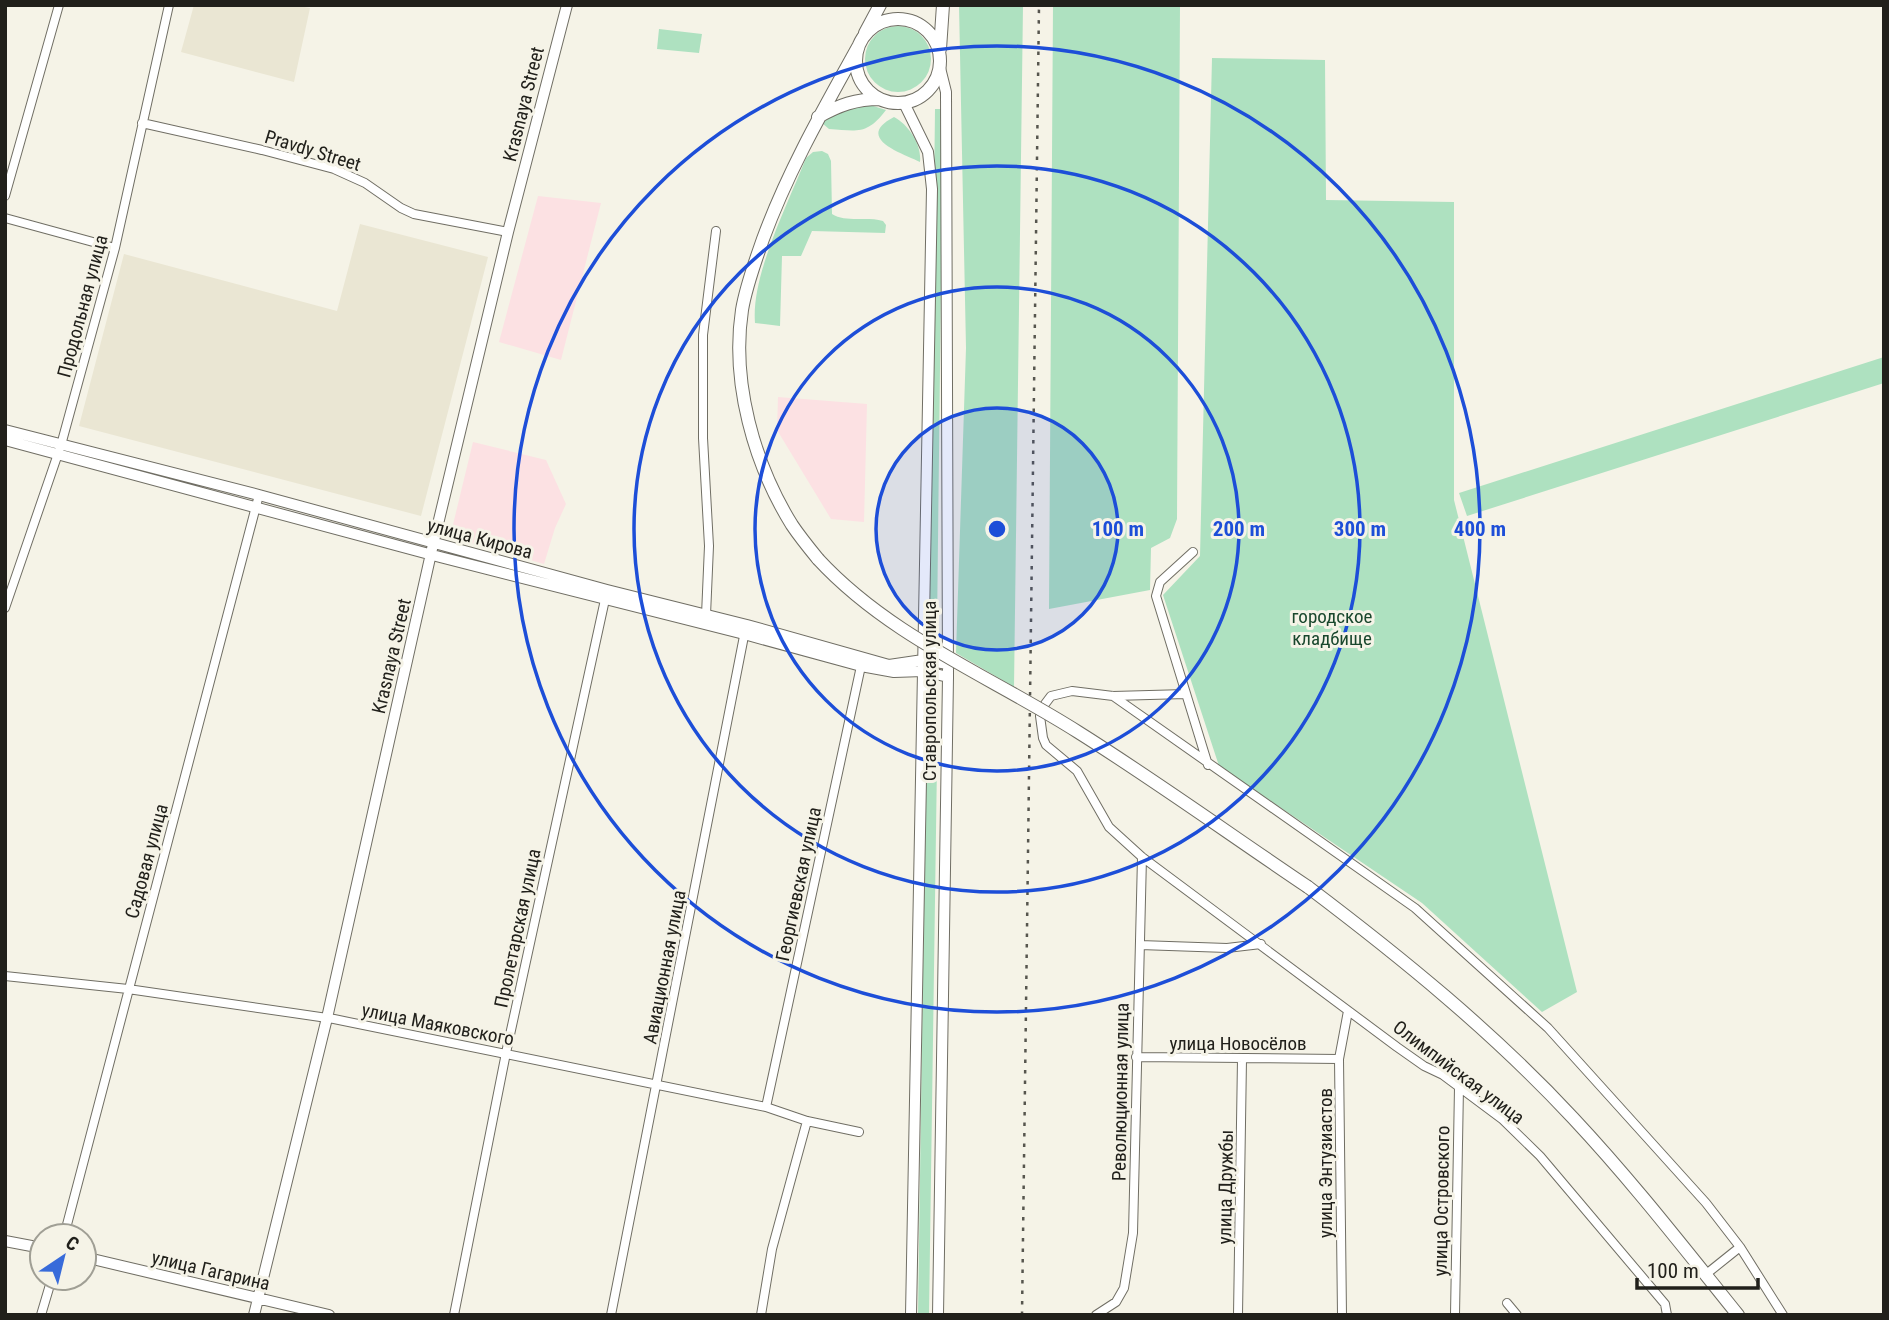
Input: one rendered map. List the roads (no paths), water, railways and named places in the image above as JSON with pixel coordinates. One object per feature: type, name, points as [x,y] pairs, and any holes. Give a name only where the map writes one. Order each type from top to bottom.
[{"type":"main road","name":"Krasnaya Street","points":[[254,1315],[327,1018],[432,548],[508,232],[567,5]]},
{"type":"main road","points":[[880,5],[818,117],[783,189],[758,253],[742,311],[740,344],[747,415],[772,486],[792,525],[837,580],[879,615],[1078,732],[1308,887],[1387,946],[1466,1014],[1553,1099],[1621,1171],[1738,1315]]},
{"type":"main road","points":[[818,117],[839,105],[858,99],[904,103],[924,94],[937,78],[940,68],[943,5]]},
{"type":"main road","points":[[880,99],[870,92],[857,72],[856,60],[861,42],[880,23],[901,19],[922,26],[930,33],[940,53]]},
{"type":"main road","name":"Ставропольская улица","points":[[938,1315],[948,677],[946,92],[940,68]]},
{"type":"main road","name":"Ставропольская улица","points":[[904,103],[928,152],[932,189],[911,1315]]},
{"type":"main road","name":"улица Кирова","points":[[5,430],[59,450]]},
{"type":"main road","name":"улица Кирова","points":[[5,440],[59,450],[606,594],[889,665],[948,664]]},
{"type":"main road","name":"улица Кирова","points":[[606,594],[706,615],[861,666],[894,672],[923,666],[948,677]]},
{"type":"main road","points":[[5,1241],[28,1245]]},
{"type":"main road","name":"улица Гагарина","points":[[98,1261],[330,1315]]},
{"type":"street","points":[[5,196],[59,5]]},
{"type":"street","name":"Продольная улица","points":[[5,608],[59,450],[115,248],[169,5]]},
{"type":"street","name":"Pravdy Street","points":[[142,123],[334,169],[365,183],[414,214],[508,232]]},
{"type":"street","points":[[5,218],[115,248]]},
{"type":"street","points":[[706,615],[709,546],[703,438],[703,335],[716,231]]},
{"type":"street","name":"Садовая улица","points":[[68,1222],[258,501]]},
{"type":"street","points":[[1193,552],[1160,582],[1156,596],[1208,765]]},
{"type":"street","name":"Пролетарская улица","points":[[454,1315],[506,1053],[606,594]]},
{"type":"street","name":"Авиационная улица","points":[[611,1315],[745,629]]},
{"type":"street","name":"Георгиевская улица","points":[[766,1107],[861,666]]},
{"type":"street","name":"Олимпийская улица","points":[[1114,696],[1072,691],[1051,696],[1041,716],[1043,738],[1053,751],[1077,771],[1109,827],[1142,857],[1348,1011],[1415,1059],[1443,1075],[1502,1119],[1540,1156],[1665,1304],[1667,1315]]},
{"type":"street","points":[[1114,696],[1186,694]]},
{"type":"street","points":[[1114,696],[1208,765],[1415,908],[1538,1019],[1706,1203],[1740,1247],[1783,1315]]},
{"type":"street","name":"Революционная улица","points":[[1096,1315],[1116,1301],[1125,1288],[1133,1233],[1142,857]]},
{"type":"street","points":[[1140,945],[1227,948],[1261,944]]},
{"type":"street","name":"улица Маяковского","points":[[5,976],[128,989],[327,1018],[766,1107],[807,1121],[859,1132]]},
{"type":"street","name":"улица Энтузиастов","points":[[1342,1315],[1339,1059],[1348,1011]]},
{"type":"street","name":"улица Новосёлов","points":[[1136,1058],[1339,1059]]},
{"type":"street","name":"улица Дружбы","points":[[1238,1315],[1242,1059]]},
{"type":"street","name":"улица Островского","points":[[1455,1315],[1459,1087]]},
{"type":"street","points":[[761,1315],[772,1249],[807,1121]]},
{"type":"street","points":[[1705,1275],[1740,1247]]},
{"type":"street","points":[[41,1315],[48,1292]]},
{"type":"street","points":[[1507,1303],[1517,1315]]},
{"type":"railway","points":[[1022,1315],[1039,5]]},
{"type":"park label","name":"городское кладбище","points":[[1332,627]]}]
